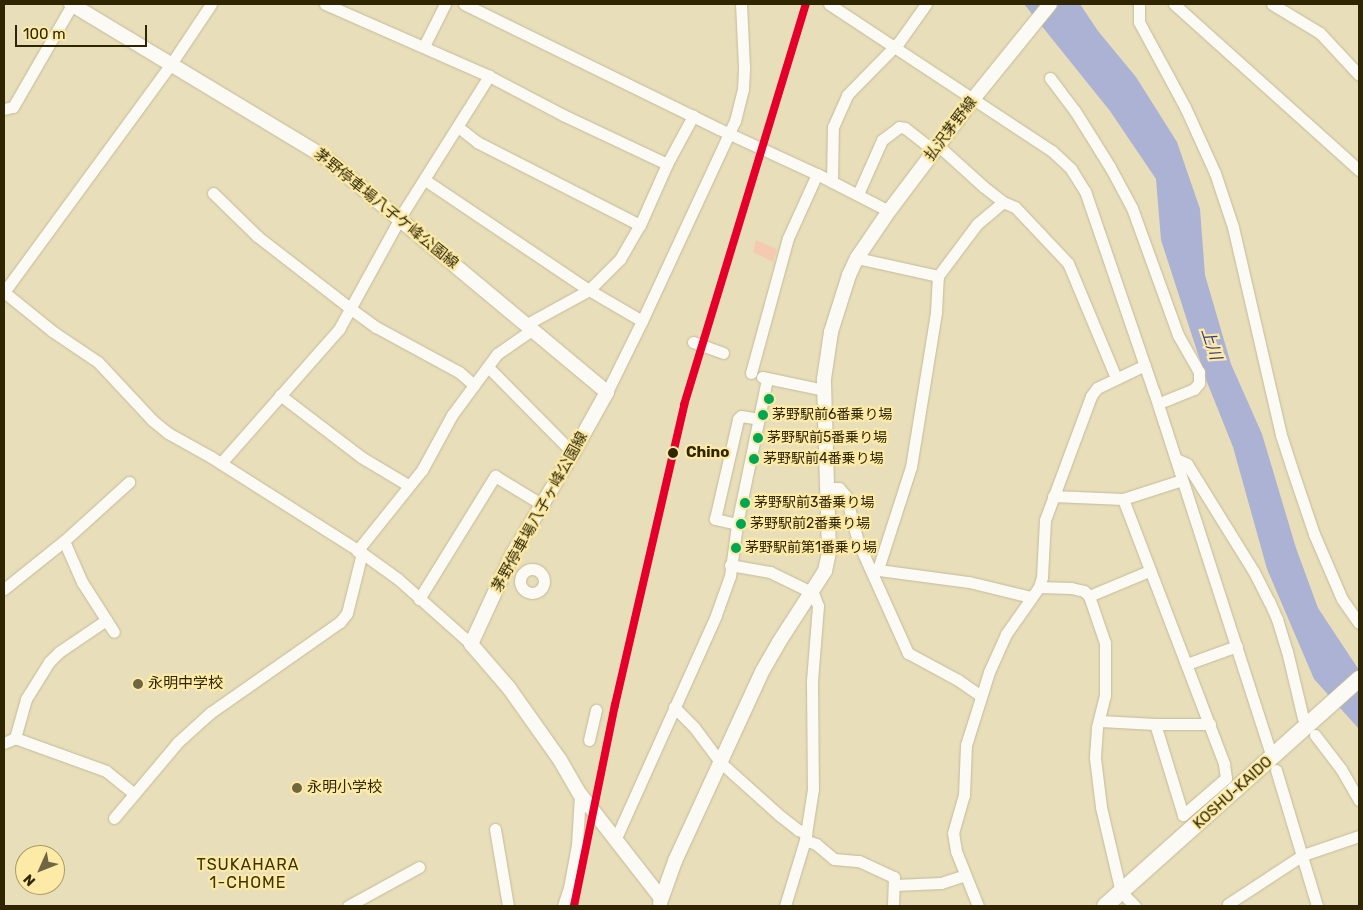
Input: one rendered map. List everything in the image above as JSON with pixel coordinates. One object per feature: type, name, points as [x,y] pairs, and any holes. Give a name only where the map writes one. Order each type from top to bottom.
[{"type":"highway","name":"KOSHU-KAIDO","points":[[1105,906],[1359,679]]},
{"type":"main road","name":"茅野停車場八子ケ峰公園線","points":[[72,4],[326,158],[401,218],[606,392]]},
{"type":"main road","name":"払沢茅野線","points":[[824,390],[827,357],[835,317],[857,258],[889,211],[974,98],[1017,43],[1023,40],[1050,4]]},
{"type":"main road","points":[[663,903],[720,762],[763,670],[825,572],[829,552],[824,390]]},
{"type":"main road","name":"茅野停車場八子ヶ峰公園線","points":[[471,644],[503,573],[606,392]]},
{"type":"main road","points":[[471,644],[509,688],[560,760],[580,794],[616,838],[663,903]]},
{"type":"street","points":[[4,109],[13,106],[72,4]]},
{"type":"street","points":[[211,4],[171,64],[4,292],[52,331],[98,362],[157,425],[221,463],[398,579],[471,644]]},
{"type":"street","points":[[325,4],[489,76],[563,115],[667,164]]},
{"type":"street","points":[[424,46],[445,4]]},
{"type":"street","points":[[464,4],[693,116],[817,174],[889,211]]},
{"type":"street","points":[[606,392],[642,321],[730,133],[737,114],[742,90],[741,4]]},
{"type":"street","points":[[829,4],[894,48],[974,98],[1052,152],[1071,169],[1085,191],[1145,365],[1270,751]]},
{"type":"street","points":[[832,182],[833,127],[847,95],[894,48],[926,4]]},
{"type":"street","points":[[1139,4],[1139,22],[1185,108],[1215,173],[1233,227],[1281,435],[1314,534],[1342,598],[1359,623]]},
{"type":"street","points":[[1174,4],[1188,4]]},
{"type":"street","points":[[1174,4],[1359,170]]},
{"type":"street","points":[[1272,4],[1320,33],[1359,75]]},
{"type":"street","points":[[221,463],[340,329],[401,218],[489,76]]},
{"type":"street","points":[[1050,78],[1075,111],[1110,167],[1132,208],[1178,335],[1199,372],[1199,383],[1194,389],[1164,401]]},
{"type":"street","points":[[114,818],[133,793],[178,742],[210,713],[340,622],[347,613],[359,552],[408,485],[422,470],[452,415],[504,348],[530,327],[589,290],[620,260],[640,224],[667,164],[693,116]]},
{"type":"street","points":[[458,126],[476,142],[640,224]]},
{"type":"street","points":[[858,194],[882,140],[899,127],[905,128],[927,145],[943,150],[1003,202],[1015,207],[1068,263],[1116,378]]},
{"type":"street","points":[[817,174],[788,238],[748,371],[767,379],[824,390]]},
{"type":"street","points":[[425,180],[589,290],[642,321]]},
{"type":"street","points":[[213,193],[258,236],[351,309],[376,327],[459,372],[474,385]]},
{"type":"street","points":[[874,569],[911,467],[936,312],[938,276],[977,224],[1003,202]]},
{"type":"street","points":[[857,258],[938,276]]},
{"type":"street","points":[[693,342],[723,353]]},
{"type":"street","points":[[978,906],[956,851],[954,833],[964,795],[966,745],[981,696],[989,672],[1006,634],[1039,586],[1042,577],[1045,520],[1091,396],[1097,388],[1145,365]]},
{"type":"street","points":[[488,367],[573,453]]},
{"type":"street","points":[[616,838],[716,616],[730,576],[737,524],[767,379]]},
{"type":"street","points":[[280,395],[361,457],[408,485]]},
{"type":"street","points":[[737,524],[715,518],[738,419],[741,416],[759,419]]},
{"type":"street","points":[[1176,460],[1187,464],[1254,572],[1269,601],[1287,651],[1303,718]]},
{"type":"street","points":[[419,599],[494,476],[541,504]]},
{"type":"street","points":[[1053,496],[1123,499],[1182,480]]},
{"type":"street","points":[[4,589],[64,541],[129,482]]},
{"type":"street","points":[[828,488],[839,488],[846,496],[858,542],[874,569],[908,653],[958,680],[981,696]]},
{"type":"street","points":[[1123,499],[1224,764],[1226,778],[1183,815],[1155,724]]},
{"type":"street","points":[[64,541],[82,582],[114,632]]},
{"type":"street","points":[[730,565],[770,572],[813,592],[818,606],[819,615],[812,681],[813,790],[806,836],[785,906]]},
{"type":"street","points":[[874,569],[969,582],[1031,597]]},
{"type":"street","points":[[1089,596],[1149,571]]},
{"type":"street","points":[[1039,586],[1071,588],[1084,591],[1089,596],[1105,644],[1105,687],[1100,721],[1097,728],[1095,758],[1100,807],[1121,892],[1135,906]]},
{"type":"street","points":[[15,738],[26,698],[49,662],[59,652],[106,620]]},
{"type":"street","points":[[1187,664],[1237,646]]},
{"type":"street","points":[[674,707],[694,727],[720,762],[755,791],[779,815],[834,859],[859,861],[894,877],[893,906]]},
{"type":"street","points":[[589,740],[596,710]]},
{"type":"street","points":[[1100,721],[1210,724]]},
{"type":"street","points":[[1315,735],[1341,768],[1359,800]]},
{"type":"street","points":[[4,743],[15,738],[106,771],[133,793]]},
{"type":"street","points":[[1276,770],[1317,906]]},
{"type":"street","points":[[563,906],[570,888],[577,845],[580,794]]},
{"type":"street","points":[[495,829],[508,906]]},
{"type":"street","points":[[1229,906],[1228,904],[1303,855],[1359,836]]},
{"type":"street","points":[[348,906],[419,867]]},
{"type":"street","points":[[895,885],[941,883],[965,875]]},
{"type":"shaded area","points":[[756,240],[777,249],[773,262],[753,252]]},
{"type":"water","name":"上川","points":[[1024,4],[1080,4],[1098,31],[1136,77],[1177,142],[1200,209],[1205,275],[1231,364],[1262,434],[1296,548],[1318,608],[1359,670],[1359,729],[1314,679],[1267,569],[1233,447],[1207,382],[1161,240],[1156,179],[1110,111]]},
{"type":"transit line","points":[[574,906],[615,705],[684,405],[806,4]]},
{"type":"place","name":"茅野駅前6番乗り場","points":[[763,415]]},
{"type":"place","name":"茅野駅前5番乗り場","points":[[758,438]]},
{"type":"place","name":"Chino","points":[[673,453]]},
{"type":"place","name":"茅野駅前4番乗り場","points":[[754,459]]},
{"type":"place","name":"茅野駅前3番乗り場","points":[[745,503]]},
{"type":"place","name":"茅野駅前2番乗り場","points":[[741,524]]},
{"type":"place","name":"茅野駅前第1番乗り場","points":[[736,548]]},
{"type":"place","name":"永明中学校","points":[[138,684]]},
{"type":"place","name":"永明小学校","points":[[297,788]]},
{"type":"district","name":"TSUKAHARA 1-CHOME","points":[[248,874]]}]
